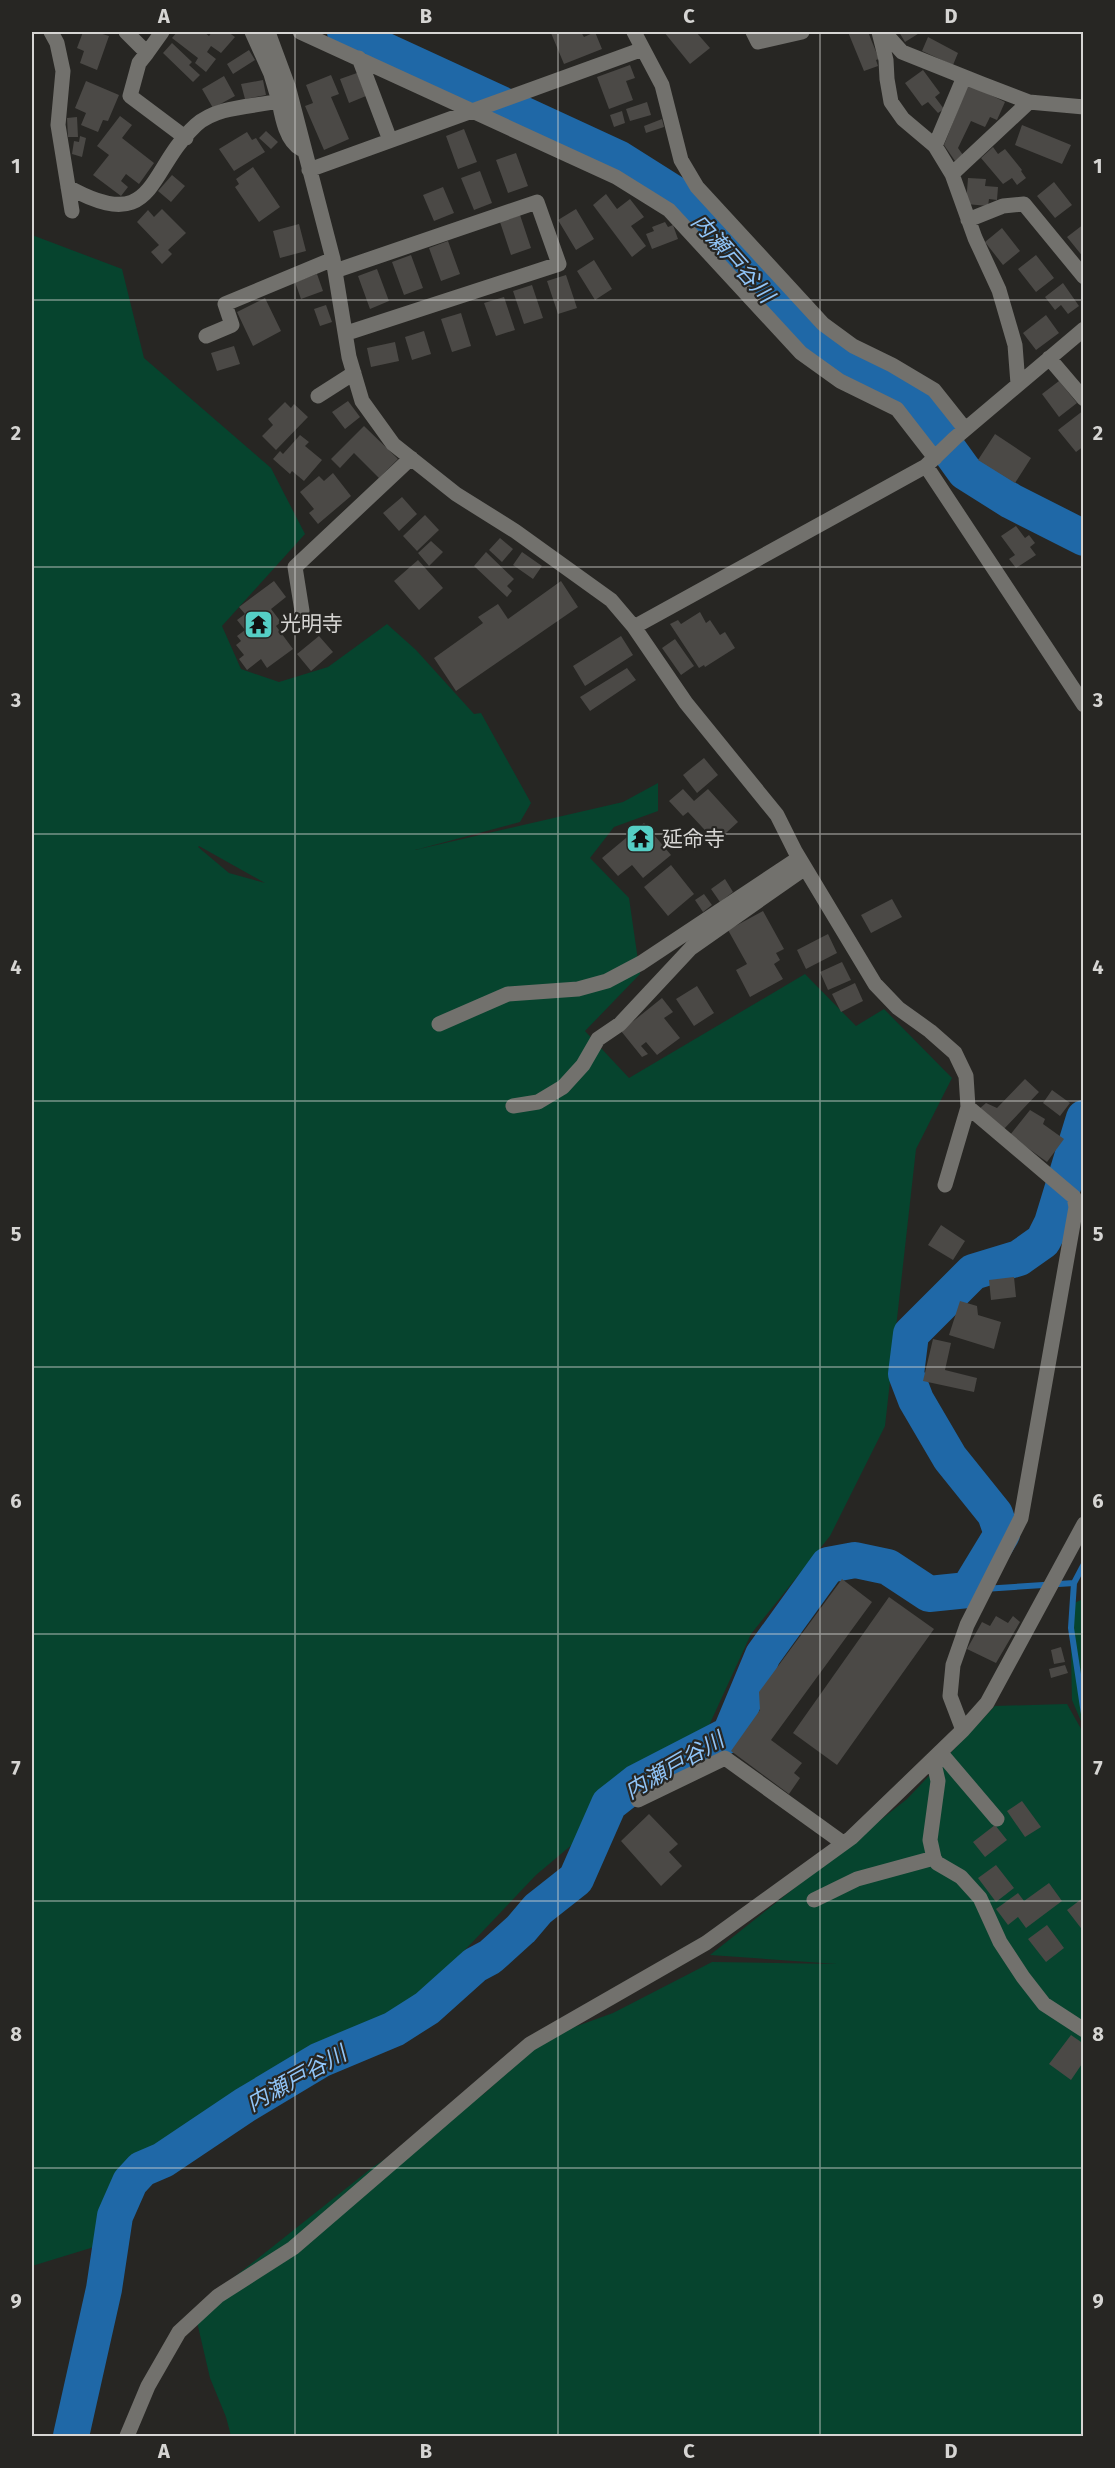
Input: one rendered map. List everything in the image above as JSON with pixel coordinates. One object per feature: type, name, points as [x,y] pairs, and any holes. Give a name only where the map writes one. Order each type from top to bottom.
[{"type":"street","points":[[51,32],[57,43],[63,71],[58,125],[72,210]]},
{"type":"street","points":[[126,32],[147,52]]},
{"type":"street","points":[[162,32],[138,63],[130,96],[186,138]]},
{"type":"street","points":[[252,32],[271,74],[284,125],[297,147],[304,150]]},
{"type":"street","points":[[268,32],[288,86],[334,265],[354,373],[362,401],[393,444],[456,494],[515,531],[611,600],[634,627],[686,703],[777,815],[802,863],[875,984],[898,1008],[955,1053],[966,1076],[968,1107],[945,1185]]},
{"type":"street","points":[[300,32],[616,177],[669,210],[801,353],[840,381],[897,410],[1083,705]]},
{"type":"street","points":[[634,32],[662,85],[681,160],[697,187],[823,324],[853,346],[892,364],[934,390],[960,433]]},
{"type":"street","points":[[753,32],[758,42],[802,32]]},
{"type":"street","points":[[879,32],[886,60],[891,102],[903,119],[935,146],[952,174],[968,220],[999,290],[1015,345],[1018,384]]},
{"type":"street","points":[[885,32],[902,52],[1029,102],[1083,108]]},
{"type":"street","points":[[309,170],[643,49]]},
{"type":"street","points":[[359,58],[390,140]]},
{"type":"street","points":[[935,146],[964,77]]},
{"type":"street","points":[[68,187],[108,205],[130,203],[151,189],[197,124],[224,110],[279,101]]},
{"type":"street","points":[[952,174],[1029,102]]},
{"type":"street","points":[[206,336],[232,326],[225,304],[334,265],[537,202],[559,264],[347,333]]},
{"type":"street","points":[[968,220],[1003,206],[1024,204],[1083,277]]},
{"type":"street","points":[[634,627],[931,462],[960,433],[1083,329]]},
{"type":"street","points":[[1049,358],[1083,399]]},
{"type":"street","points":[[318,396],[354,373]]},
{"type":"street","points":[[302,611],[295,567],[411,458]]},
{"type":"street","points":[[438,1024],[508,994],[578,989],[607,981],[802,863]]},
{"type":"street","points":[[513,1106],[538,1102],[563,1086],[584,1065],[598,1039],[620,1024],[691,948],[802,863]]},
{"type":"street","points":[[963,1730],[950,1696],[953,1665],[968,1625],[1022,1518],[1076,1207],[1074,1197],[968,1107]]},
{"type":"street","points":[[127,2436],[148,2386],[179,2332],[218,2296],[293,2248],[530,2044],[706,1943],[843,1843],[963,1730],[987,1703],[1059,1570],[1077,1553],[1083,1524]]},
{"type":"street","points":[[936,1755],[997,1819]]},
{"type":"street","points":[[936,1755],[938,1781],[930,1840],[934,1858],[937,1863],[961,1877],[980,1898],[1000,1942],[1044,2004],[1083,2030]]},
{"type":"street","points":[[638,1800],[725,1758],[843,1843]]},
{"type":"street","points":[[814,1900],[857,1879],[934,1858]]},
{"type":"green space","points":[[32,235],[122,269],[144,358],[271,468],[305,534],[222,626],[241,669],[279,682],[328,667],[387,624],[416,650],[474,714],[481,713],[531,803],[520,822],[415,850],[623,802],[658,783],[658,811],[614,827],[590,858],[629,898],[640,974],[585,1031],[629,1078],[805,974],[856,1026],[884,1009],[952,1078],[916,1149],[885,1426],[830,1536],[751,1634],[706,1732],[536,1875],[408,2010],[227,2111],[138,2164],[106,2231],[94,2247],[32,2266]],"holes":[[[199,846],[265,883],[229,873]]]},
{"type":"green space","points":[[1083,1599],[1083,1726],[1072,1700],[1070,1605]]},
{"type":"green space","points":[[1067,1704],[1084,1734],[1083,2436],[231,2436],[210,2378],[194,2309],[373,2167],[485,2093],[544,2038],[613,2013],[712,1962],[837,1964],[710,1955],[907,1799],[995,1706]]},
{"type":"building","points":[[83,32],[96,32],[109,36],[97,70],[80,63],[84,51],[77,48]]},
{"type":"building","points":[[177,32],[204,32],[209,36],[212,32],[228,32],[235,37],[221,53],[211,46],[207,52],[216,59],[206,72],[195,63],[198,58],[172,38]]},
{"type":"building","points":[[581,32],[584,37],[595,32],[602,49],[564,64],[551,33]]},
{"type":"building","points":[[664,32],[696,32],[710,48],[690,64]]},
{"type":"building","points":[[848,32],[868,32],[879,59],[876,60],[878,66],[864,71]]},
{"type":"building","points":[[899,32],[921,32],[905,42]]},
{"type":"building","points":[[928,37],[958,53],[953,65],[922,51]]},
{"type":"building","points":[[172,43],[192,62],[189,65],[200,75],[193,82],[163,53]]},
{"type":"building","points":[[249,50],[255,60],[233,74],[227,64]]},
{"type":"building","points":[[630,65],[635,78],[626,81],[633,100],[609,109],[597,77]]},
{"type":"building","points":[[923,70],[940,93],[935,97],[944,109],[938,113],[928,102],[922,106],[905,83]]},
{"type":"building","points":[[357,73],[366,96],[349,103],[340,79]]},
{"type":"building","points":[[331,75],[339,94],[331,97],[349,139],[324,150],[305,106],[313,103],[306,85]]},
{"type":"building","points":[[224,76],[235,96],[213,108],[202,89]]},
{"type":"building","points":[[263,80],[266,95],[245,99],[241,84]]},
{"type":"building","points":[[86,81],[119,95],[108,121],[103,120],[98,132],[81,125],[86,113],[75,108]]},
{"type":"building","points":[[968,84],[1005,102],[997,120],[990,117],[985,127],[971,121],[958,148],[963,155],[955,161],[944,145]]},
{"type":"building","points":[[647,102],[651,115],[630,121],[626,109]]},
{"type":"building","points":[[622,111],[625,123],[614,127],[610,115]]},
{"type":"building","points":[[120,116],[132,125],[122,138],[154,163],[139,184],[126,174],[121,181],[128,187],[121,196],[93,175],[109,155],[97,146]]},
{"type":"building","points":[[77,117],[78,137],[68,137],[67,118]]},
{"type":"building","points":[[662,119],[664,127],[646,133],[644,126]]},
{"type":"building","points":[[1022,125],[1071,145],[1062,164],[1015,145]]},
{"type":"building","points":[[464,129],[477,162],[458,169],[446,136]]},
{"type":"building","points":[[266,131],[278,142],[271,149],[259,138]]},
{"type":"building","points":[[247,132],[252,140],[256,138],[265,152],[234,171],[219,149]]},
{"type":"building","points":[[80,136],[86,138],[82,157],[72,154],[74,141],[79,142]]},
{"type":"building","points":[[993,147],[998,154],[1005,149],[1026,178],[1017,185],[1012,178],[1003,184],[981,158]]},
{"type":"building","points":[[516,153],[528,186],[508,193],[496,160]]},
{"type":"building","points":[[253,167],[280,207],[259,222],[235,187],[239,184],[236,179]]},
{"type":"building","points":[[480,171],[492,203],[474,210],[461,178]]},
{"type":"building","points":[[172,175],[185,186],[171,202],[158,191]]},
{"type":"building","points":[[968,178],[986,179],[985,186],[998,187],[997,200],[989,199],[988,206],[966,204]]},
{"type":"building","points":[[1054,182],[1072,205],[1055,218],[1037,196]]},
{"type":"building","points":[[443,187],[454,213],[434,221],[423,195]]},
{"type":"building","points":[[606,194],[617,209],[630,199],[644,217],[631,226],[646,246],[632,257],[593,205]]},
{"type":"building","points":[[162,209],[186,233],[168,250],[172,254],[162,264],[151,252],[159,245],[137,222],[148,210],[154,217]]},
{"type":"building","points":[[576,209],[594,239],[576,250],[558,220]]},
{"type":"building","points":[[520,215],[531,248],[511,255],[500,222]]},
{"type":"building","points":[[665,222],[668,227],[673,225],[678,239],[652,249],[646,234],[654,231],[652,227]]},
{"type":"building","points":[[299,224],[306,251],[280,258],[273,231]]},
{"type":"building","points":[[1084,224],[1084,258],[1067,237]]},
{"type":"building","points":[[1002,228],[1020,251],[1003,265],[985,242]]},
{"type":"building","points":[[448,241],[460,274],[441,281],[429,248]]},
{"type":"building","points":[[411,255],[423,288],[404,295],[392,262]]},
{"type":"building","points":[[1036,255],[1054,278],[1036,292],[1018,269]]},
{"type":"building","points":[[594,260],[612,289],[595,300],[577,271]]},
{"type":"building","points":[[377,269],[389,301],[370,309],[358,276]]},
{"type":"building","points":[[317,274],[323,291],[301,299],[295,282]]},
{"type":"building","points":[[566,275],[577,308],[558,314],[547,281]]},
{"type":"building","points":[[1063,283],[1079,306],[1068,314],[1061,305],[1055,310],[1045,297]]},
{"type":"building","points":[[532,285],[543,318],[524,324],[513,291]]},
{"type":"building","points":[[504,297],[515,330],[496,336],[484,303]]},
{"type":"building","points":[[265,298],[281,331],[253,346],[237,312]]},
{"type":"building","points":[[326,305],[332,322],[320,326],[314,309]]},
{"type":"building","points":[[461,313],[471,346],[452,352],[441,319]]},
{"type":"building","points":[[1046,315],[1059,333],[1036,350],[1023,333]]},
{"type":"building","points":[[424,331],[431,354],[412,360],[405,337]]},
{"type":"building","points":[[395,342],[399,361],[371,367],[367,348]]},
{"type":"building","points":[[234,346],[240,364],[217,371],[211,353]]},
{"type":"building","points":[[1059,381],[1077,403],[1059,417],[1042,394]]},
{"type":"building","points":[[348,401],[360,417],[345,429],[332,412]]},
{"type":"building","points":[[285,402],[291,408],[294,404],[308,417],[276,450],[262,436],[273,425],[268,419]]},
{"type":"building","points":[[1084,410],[1084,446],[1076,452],[1058,430]]},
{"type":"building","points":[[364,426],[398,459],[379,478],[354,453],[340,468],[331,459]]},
{"type":"building","points":[[995,434],[1031,458],[1015,483],[978,460]]},
{"type":"building","points":[[300,435],[309,442],[305,446],[322,460],[304,481],[292,471],[290,474],[273,459],[280,451],[283,454]]},
{"type":"building","points":[[333,473],[351,496],[318,524],[309,513],[314,509],[300,492],[319,476],[324,481]]},
{"type":"building","points":[[402,497],[417,514],[399,531],[383,513]]},
{"type":"building","points":[[425,515],[439,530],[417,551],[403,536]]},
{"type":"building","points":[[1016,526],[1025,538],[1029,535],[1035,543],[1030,547],[1036,555],[1016,568],[1009,559],[1015,555],[1001,536]]},
{"type":"building","points":[[500,538],[513,549],[502,562],[489,550]]},
{"type":"building","points":[[431,541],[443,552],[429,566],[418,553]]},
{"type":"building","points":[[486,552],[514,579],[507,586],[512,591],[507,597],[474,566]]},
{"type":"building","points":[[522,552],[542,566],[533,579],[513,565]]},
{"type":"building","points":[[418,560],[443,588],[419,610],[394,581]]},
{"type":"building","name":"光明寺","points":[[274,581],[286,597],[271,609],[281,622],[276,626],[293,649],[267,668],[261,659],[247,670],[239,659],[244,655],[236,645],[241,641],[237,636],[245,630],[237,620],[245,614],[239,607]]},
{"type":"building","points":[[561,581],[578,607],[456,691],[434,658],[483,623],[478,617],[498,604],[508,619]]},
{"type":"building","points":[[700,612],[706,623],[710,620],[720,635],[725,632],[735,648],[705,667],[704,665],[699,668],[670,624],[678,620],[681,624]]},
{"type":"building","points":[[319,636],[333,652],[311,671],[297,654]]},
{"type":"building","points":[[621,636],[633,655],[585,686],[573,666]]},
{"type":"building","points":[[675,639],[694,666],[681,675],[662,648]]},
{"type":"building","points":[[627,668],[636,680],[590,711],[580,697]]},
{"type":"building","points":[[704,758],[718,775],[697,793],[683,775]]},
{"type":"building","points":[[683,789],[694,801],[708,789],[738,822],[716,842],[688,812],[683,816],[669,801]]},
{"type":"building","name":"延命寺","points":[[644,823],[671,855],[643,878],[632,865],[618,876],[602,858]]},
{"type":"building","points":[[671,865],[694,894],[668,916],[644,887]]},
{"type":"building","points":[[725,879],[733,892],[720,902],[711,889]]},
{"type":"building","points":[[704,894],[712,905],[703,912],[695,900]]},
{"type":"building","points":[[892,899],[902,917],[871,933],[861,915]]},
{"type":"building","points":[[763,911],[784,949],[776,953],[780,960],[774,964],[783,979],[750,997],[736,970],[747,964],[728,930]]},
{"type":"building","points":[[828,934],[837,953],[806,969],[797,950]]},
{"type":"building","points":[[842,962],[851,980],[828,990],[820,972]]},
{"type":"building","points":[[855,983],[863,1001],[841,1012],[832,994]]},
{"type":"building","points":[[697,986],[714,1013],[694,1026],[676,999]]},
{"type":"building","points":[[662,998],[673,1012],[664,1018],[680,1038],[657,1055],[646,1042],[641,1046],[648,1054],[642,1057],[621,1031]]},
{"type":"building","points":[[1025,1079],[1039,1092],[1002,1131],[979,1109],[986,1103],[997,1108]]},
{"type":"building","points":[[1052,1090],[1070,1103],[1060,1116],[1043,1103]]},
{"type":"building","points":[[1030,1110],[1045,1119],[1043,1124],[1064,1139],[1047,1162],[1010,1135]]},
{"type":"building","points":[[941,1225],[965,1241],[953,1260],[928,1245]]},
{"type":"building","points":[[1014,1277],[1016,1297],[991,1300],[989,1280]]},
{"type":"building","points":[[960,1301],[977,1306],[978,1315],[1001,1322],[994,1349],[949,1335]]},
{"type":"building","points":[[933,1339],[951,1343],[945,1370],[977,1378],[974,1392],[923,1381]]},
{"type":"building","points":[[842,1579],[872,1602],[771,1740],[802,1763],[794,1773],[800,1778],[789,1794],[731,1751],[760,1710],[759,1692]]},
{"type":"building","points":[[889,1597],[934,1629],[837,1765],[793,1733]]},
{"type":"building","points":[[996,1616],[1008,1623],[1013,1616],[1020,1622],[996,1663],[967,1649],[982,1622],[990,1626]]},
{"type":"building","points":[[1061,1647],[1065,1662],[1054,1664],[1051,1650]]},
{"type":"building","points":[[1065,1665],[1068,1673],[1051,1678],[1049,1669]]},
{"type":"building","points":[[1022,1801],[1041,1827],[1025,1837],[1007,1811]]},
{"type":"building","points":[[649,1814],[678,1844],[669,1852],[682,1866],[661,1886],[621,1841]]},
{"type":"building","points":[[995,1825],[1007,1840],[985,1857],[973,1842]]},
{"type":"building","points":[[996,1865],[1014,1888],[996,1902],[978,1878]]},
{"type":"building","points":[[1049,1883],[1062,1901],[1026,1928],[1018,1917],[1008,1925],[996,1909],[1018,1893],[1024,1901]]},
{"type":"building","points":[[1084,1897],[1084,1932],[1067,1910]]},
{"type":"building","points":[[1047,1925],[1064,1948],[1046,1962],[1028,1939]]},
{"type":"building","points":[[1071,2035],[1084,2044],[1084,2061],[1071,2080],[1049,2064]]},
{"type":"waterway","name":"内瀬戸谷川","points":[[345,32],[618,158],[675,194],[781,311],[828,353],[891,385],[921,411],[965,472],[1011,501],[1084,538]]},
{"type":"waterway","name":"内瀬戸谷川","points":[[71,2436],[104,2289],[115,2216],[130,2182],[142,2169],[163,2160],[245,2105],[320,2060],[394,2029],[427,2008],[475,1965],[490,1957],[521,1929],[538,1909],[576,1879],[609,1804],[637,1782],[730,1734],[763,1655],[828,1565],[855,1560],[888,1567],[929,1594],[968,1590],[1002,1534],[995,1514],[950,1458],[916,1400],[906,1374],[911,1334],[973,1272],[1019,1258],[1043,1241],[1052,1223],[1084,1118]]},
{"type":"waterway","points":[[1074,1583],[1084,1564]]},
{"type":"waterway","points":[[968,1590],[1074,1583],[1071,1628],[1084,1714]]},
{"type":"place","name":"光明寺","points":[[259,624]]},
{"type":"place","name":"延命寺","points":[[641,839]]}]
